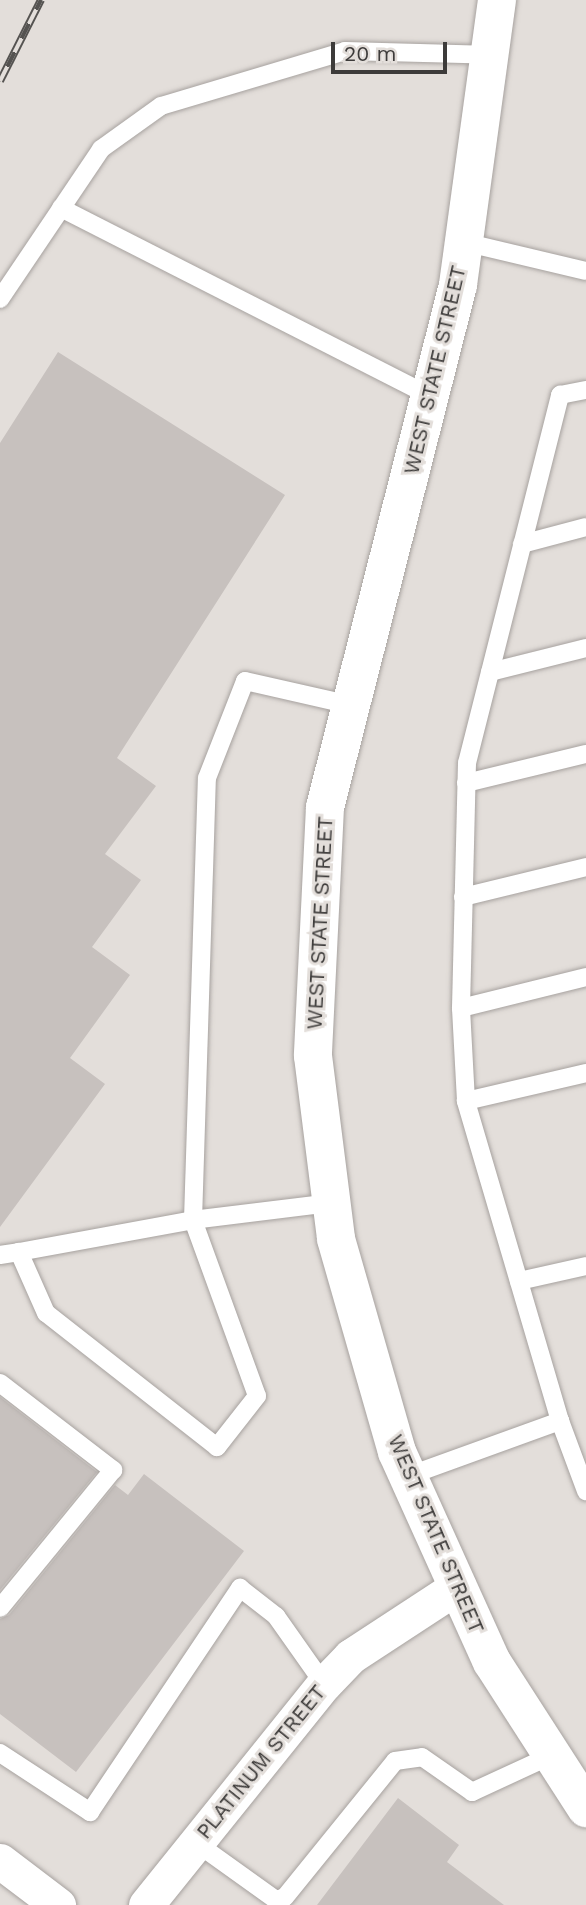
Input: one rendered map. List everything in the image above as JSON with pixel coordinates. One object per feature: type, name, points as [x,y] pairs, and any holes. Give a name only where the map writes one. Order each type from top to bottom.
[{"type":"street","name":"WEST STATE STREET","points":[[497,0],[492,55],[464,242],[430,396],[325,807],[313,1056],[335,1239],[408,1476],[492,1662],[586,1808]]},
{"type":"street","name":"PLATINUM STREET","points":[[146,1905],[324,1684],[351,1656],[458,1586]]},
{"type":"street","points":[[0,1861],[58,1905]]},
{"type":"lane","points":[[0,299],[100,149],[161,106],[345,51],[492,55]]},
{"type":"lane","points":[[61,208],[430,396]]},
{"type":"lane","points":[[464,242],[586,271]]},
{"type":"lane","points":[[586,390],[560,395],[467,763],[461,1008],[466,1101],[560,1421],[586,1490]]},
{"type":"lane","points":[[522,544],[586,527]]},
{"type":"lane","points":[[490,672],[586,648]]},
{"type":"lane","points":[[19,1252],[46,1313],[217,1447],[257,1396],[193,1220],[206,778],[245,681],[351,705]]},
{"type":"lane","points":[[466,783],[586,754]]},
{"type":"lane","points":[[463,897],[586,867]]},
{"type":"lane","points":[[461,1008],[586,977]]},
{"type":"lane","points":[[466,1101],[586,1073]]},
{"type":"lane","points":[[0,1255],[193,1220],[331,1203]]},
{"type":"lane","points":[[519,1281],[586,1266]]},
{"type":"lane","points":[[0,1382],[113,1470],[0,1608]]},
{"type":"lane","points":[[408,1476],[560,1421]]},
{"type":"lane","points":[[0,1752],[90,1811],[240,1588],[276,1616],[324,1684]]},
{"type":"lane","points":[[195,1842],[276,1900],[285,1897],[395,1760],[422,1758],[472,1792],[552,1755]]},
{"type":"building","points":[[58,352],[285,495],[117,758],[156,786],[105,854],[141,880],[92,947],[130,975],[70,1058],[105,1084],[0,1227],[0,443]]},
{"type":"building","points":[[0,1397],[97,1472],[0,1590]]},
{"type":"building","points":[[144,1474],[244,1551],[76,1772],[0,1714],[0,1619],[9,1615],[115,1485],[128,1495]]},
{"type":"building","points":[[398,1798],[459,1845],[447,1862],[504,1905],[317,1905]]},
{"type":"railway","points":[[0,81],[41,0]]}]
